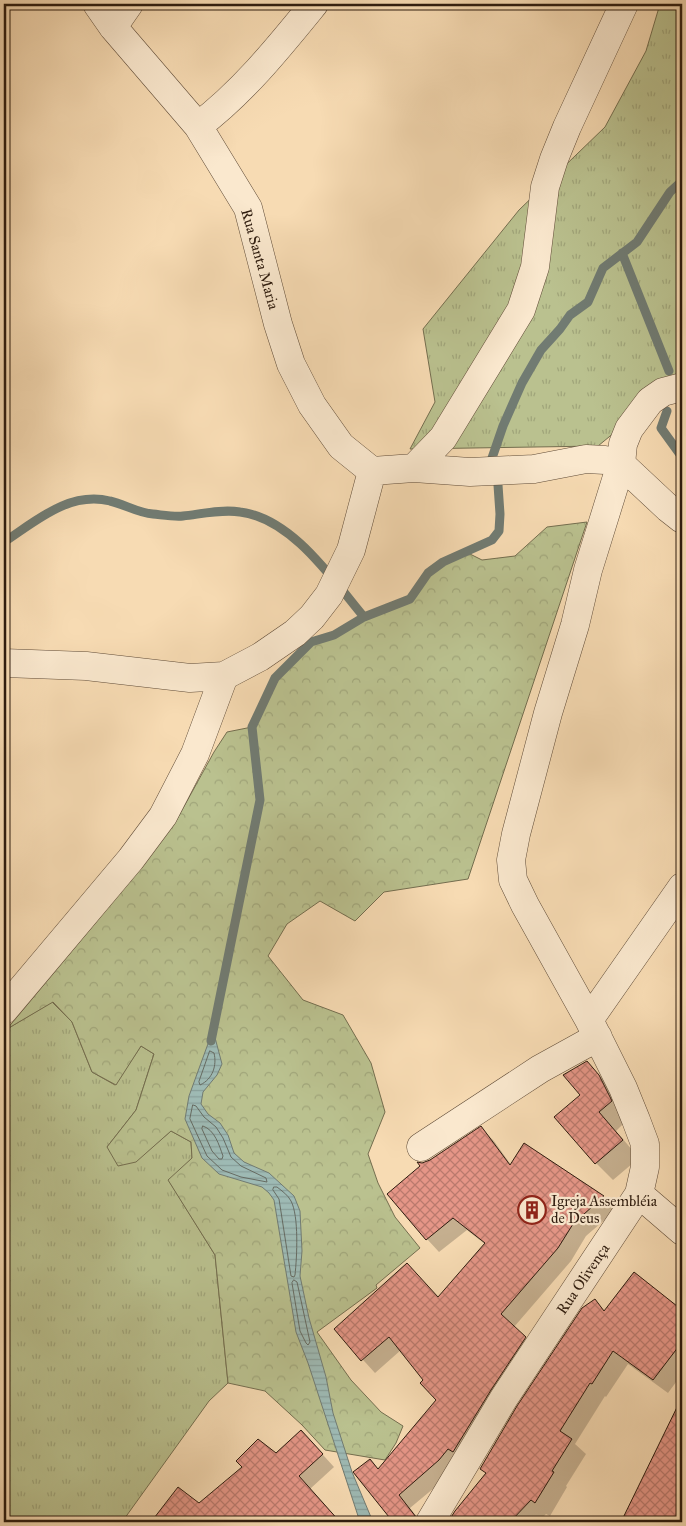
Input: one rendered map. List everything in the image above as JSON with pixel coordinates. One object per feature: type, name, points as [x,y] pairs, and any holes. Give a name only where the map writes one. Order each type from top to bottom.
[{"type":"street","name":"Rua Santa Maria","points":[[97,4],[113,26],[198,126],[248,208],[278,324],[291,364],[312,405],[341,446],[372,472]]},
{"type":"street","points":[[113,26],[129,4]]},
{"type":"street","points":[[198,126],[215,113],[275,52],[314,4]]},
{"type":"street","points":[[414,468],[443,438],[521,310],[535,267],[545,187],[554,159],[624,4]]},
{"type":"street","name":"Rua Olivença","points":[[430,1522],[504,1398],[639,1194],[645,1167],[645,1144],[624,1088],[594,1028],[524,905],[513,880],[511,860],[548,713],[575,625],[588,570],[621,464],[622,444],[629,429],[650,401],[663,392],[682,387]]},
{"type":"street","points":[[4,664],[86,666],[190,678],[224,676],[260,657],[295,633],[312,617],[329,595],[351,550],[372,472],[414,468],[476,472],[534,469],[586,459],[605,460],[621,464],[682,519]]},
{"type":"street","points":[[4,1010],[131,859],[163,816],[195,754],[224,676]]},
{"type":"street","points":[[421,1147],[540,1069],[594,1028],[682,887]]},
{"type":"street","points":[[639,1194],[682,1231]]},
{"type":"green space","points":[[660,4],[682,4],[682,377],[598,446],[410,449],[435,402],[423,329],[519,210],[605,127],[646,51]]},
{"type":"green space","points":[[587,522],[468,879],[384,892],[355,921],[320,901],[287,924],[268,956],[303,1000],[343,1015],[371,1063],[385,1112],[368,1154],[378,1183],[395,1217],[420,1248],[376,1285],[377,1288],[317,1332],[351,1380],[381,1412],[403,1426],[396,1443],[385,1460],[325,1450],[302,1425],[265,1391],[228,1383],[215,1255],[168,1180],[192,1158],[191,1142],[171,1131],[136,1162],[118,1166],[107,1147],[136,1110],[154,1054],[141,1046],[116,1085],[92,1072],[72,1022],[53,1002],[7,1029],[97,921],[176,821],[227,732],[252,727],[275,678],[311,642],[334,635],[364,617],[410,599],[428,573],[443,562],[466,552],[482,560],[515,556],[547,527]]},
{"type":"green space","points":[[52,1002],[72,1022],[92,1072],[115,1085],[141,1046],[154,1054],[136,1110],[107,1147],[136,1161],[171,1131],[191,1142],[192,1158],[169,1181],[215,1255],[228,1383],[209,1401],[122,1522],[4,1522],[4,1033],[7,1029]]},
{"type":"water","points":[[213,1030],[222,1064],[217,1075],[203,1092],[201,1104],[208,1114],[220,1123],[228,1135],[234,1153],[244,1162],[269,1173],[294,1196],[300,1211],[302,1251],[300,1276],[309,1318],[326,1377],[333,1413],[352,1472],[373,1522],[360,1522],[296,1332],[274,1200],[262,1187],[219,1174],[202,1158],[185,1119],[189,1096]]},
{"type":"building","points":[[587,1061],[599,1075],[612,1101],[599,1112],[623,1140],[595,1164],[554,1117],[580,1095],[563,1075]]},
{"type":"building","points":[[481,1126],[510,1165],[524,1143],[604,1196],[573,1224],[558,1248],[501,1314],[526,1337],[453,1452],[448,1449],[439,1460],[399,1495],[416,1517],[414,1522],[393,1522],[353,1472],[370,1459],[378,1469],[436,1400],[420,1383],[423,1380],[389,1337],[361,1361],[334,1329],[407,1263],[438,1297],[485,1243],[453,1218],[426,1240],[387,1194],[420,1166],[417,1162],[422,1163],[430,1160]]},
{"type":"building","points":[[634,1272],[682,1310],[682,1342],[653,1380],[613,1351],[592,1384],[590,1383],[560,1431],[572,1439],[535,1503],[531,1500],[510,1522],[448,1522],[486,1473],[480,1469],[517,1406],[582,1308],[595,1299],[604,1311]]},
{"type":"building","points":[[682,1397],[682,1522],[621,1522]]},
{"type":"building","points":[[301,1430],[323,1454],[299,1476],[340,1522],[151,1522],[178,1487],[199,1503],[242,1467],[236,1461],[258,1439],[276,1453]]},
{"type":"waterway","points":[[211,1041],[260,800],[252,727],[275,678],[311,642],[334,635],[364,617],[410,599],[428,573],[443,562],[492,540],[499,531],[500,514],[498,485],[492,458],[503,426],[522,383],[541,350],[570,315],[588,302],[603,268],[637,242],[670,192],[682,181]]},
{"type":"waterway","points":[[622,253],[669,371]]},
{"type":"waterway","points":[[667,411],[661,428],[682,457]]},
{"type":"waterway","points":[[4,542],[41,517],[67,504],[81,500],[110,501],[142,512],[172,516],[219,511],[240,512],[259,517],[277,526],[294,538],[325,569],[364,617]]},
{"type":"place","name":"Igreja Assembléia de Deus","points":[[532,1210]]}]
